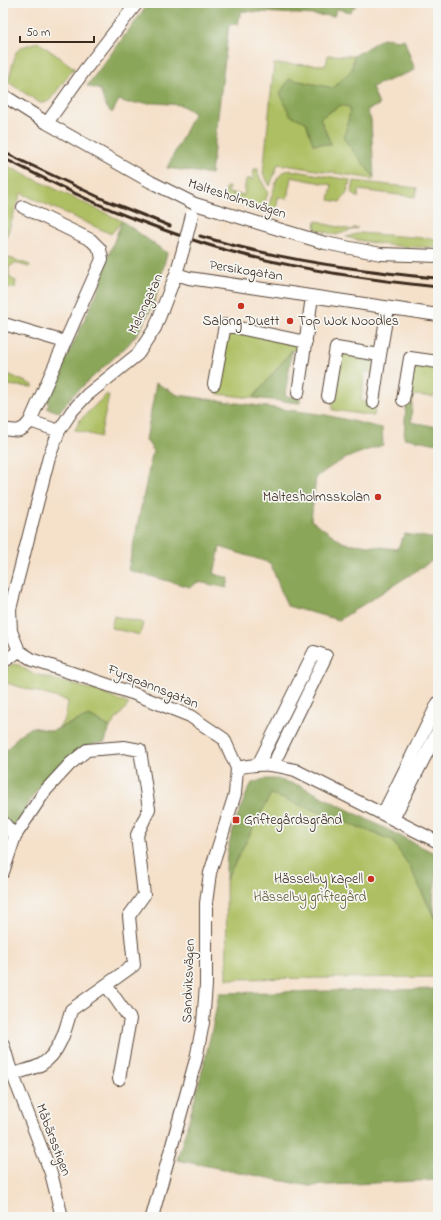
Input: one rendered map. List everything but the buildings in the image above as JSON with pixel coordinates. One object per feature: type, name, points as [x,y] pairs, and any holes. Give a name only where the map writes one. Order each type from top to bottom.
[{"type":"street","points":[[47,123],[127,8],[137,3]]},
{"type":"street","name":"Maltesholmsvägen","points":[[3,95],[47,123],[151,182],[194,210],[325,243],[381,254],[438,256]]},
{"type":"street","points":[[3,429],[16,431],[25,428],[30,422],[102,260],[100,249],[91,240],[23,208]]},
{"type":"street","name":"Melongatan","points":[[19,650],[11,631],[10,609],[49,457],[59,431],[72,411],[87,395],[138,354],[155,328],[176,274],[194,210]]},
{"type":"street","name":"Persikogatan","points":[[176,274],[189,278],[438,315]]},
{"type":"street","points":[[298,393],[312,297]]},
{"type":"street","points":[[373,402],[388,308]]},
{"type":"street","points":[[4,324],[65,342]]},
{"type":"street","points":[[214,384],[225,325],[306,342]]},
{"type":"street","points":[[328,396],[336,348],[380,356]]},
{"type":"street","points":[[403,400],[410,358],[438,362]]},
{"type":"street","points":[[30,422],[59,431]]},
{"type":"street","points":[[3,662],[19,650]]},
{"type":"street","name":"Fyrspannsgatan","points":[[19,650],[34,660],[132,692],[190,716],[224,739],[236,768]]},
{"type":"street","points":[[258,765],[314,652],[326,656],[273,764]]},
{"type":"street","points":[[388,816],[438,703]]},
{"type":"street","points":[[388,816],[438,731]]},
{"type":"street","points":[[3,872],[15,836],[45,791],[70,764],[87,750],[124,747],[140,750],[149,809],[137,835],[144,895],[129,916],[134,965],[71,1010],[65,1034],[55,1052],[43,1064],[8,1070]]},
{"type":"street","points":[[236,768],[273,764],[295,770],[438,842]]},
{"type":"street","name":"Sandviksvägen","points":[[152,1217],[196,1058],[203,1023],[206,985],[206,897],[210,873],[235,794],[236,768]]},
{"type":"street","points":[[3,822],[15,836]]},
{"type":"street","points":[[106,985],[130,1019],[119,1079]]},
{"type":"street","name":"Måbärsstigen","points":[[3,1044],[8,1070],[51,1173],[62,1217]]},
{"type":"green space","points":[[149,3],[358,3],[350,12],[337,9],[334,16],[241,11],[238,24],[229,25],[211,174],[167,168],[194,113],[181,105],[128,103],[119,100],[112,113],[106,106],[100,90],[87,86]]},
{"type":"green space","points":[[383,38],[404,39],[415,70],[372,87],[379,105],[367,110],[371,120],[374,177],[344,139],[350,111],[349,107],[341,105],[320,118],[331,144],[313,144],[306,122],[290,115],[280,93],[289,79],[333,88],[352,69],[354,56]]},
{"type":"green space","points":[[38,42],[74,68],[50,100],[45,103],[40,103],[8,82],[16,52],[22,47]]},
{"type":"green space","points":[[328,55],[354,56],[352,69],[333,88],[289,79],[290,115],[306,122],[313,144],[331,144],[320,118],[341,105],[349,107],[350,111],[344,139],[374,177],[373,179],[278,164],[270,186],[263,174],[274,64],[326,65]]},
{"type":"green space","points":[[3,164],[122,221],[111,234],[21,193],[3,247]]},
{"type":"green space","points":[[254,169],[258,169],[258,174],[268,193],[261,212],[224,199],[226,187],[229,187],[228,193],[244,195],[246,179],[253,179]]},
{"type":"green space","points":[[290,170],[350,180],[347,193],[340,202],[329,200],[332,185],[291,177],[287,199],[278,197],[276,214],[266,214],[277,179],[283,172]]},
{"type":"green space","points":[[354,181],[417,188],[415,197],[359,190],[358,198],[352,193]]},
{"type":"green space","points":[[122,221],[167,253],[155,301],[140,330],[128,345],[72,396],[59,412],[47,408],[49,403],[46,402],[101,284],[106,262]]},
{"type":"green space","points":[[316,221],[352,230],[336,235],[315,229]]},
{"type":"green space","points":[[360,233],[438,239],[438,247],[391,245],[346,237]]},
{"type":"green space","points":[[4,256],[30,265],[29,267],[15,263],[9,267],[10,278],[16,281],[15,288],[3,287]]},
{"type":"green space","points":[[235,331],[301,344],[300,351],[292,350],[253,398],[218,394],[215,388],[228,333]]},
{"type":"green space","points":[[292,350],[285,396],[300,398],[300,403],[253,398]]},
{"type":"green space","points":[[346,353],[373,358],[375,373],[365,372],[361,401],[375,403],[374,416],[333,410],[330,396],[340,355]]},
{"type":"green space","points":[[420,362],[438,365],[438,391],[433,397],[414,395],[412,405],[406,405],[414,366]]},
{"type":"green space","points":[[3,372],[33,385],[33,387],[3,385]]},
{"type":"green space","points":[[156,383],[178,395],[326,415],[382,428],[383,445],[356,454],[332,466],[316,478],[311,520],[344,543],[397,549],[405,534],[438,539],[438,557],[339,620],[287,606],[270,563],[220,547],[214,574],[229,578],[227,588],[198,582],[190,587],[128,570],[153,450],[146,440]]},
{"type":"green space","points":[[107,394],[109,396],[100,437],[75,430],[80,420]]},
{"type":"green space","points":[[406,405],[412,405],[411,422],[438,427],[438,444],[404,438]]},
{"type":"green space","points":[[114,616],[143,623],[140,635],[111,628]]},
{"type":"green space","points":[[12,664],[19,665],[31,673],[97,691],[129,704],[110,727],[89,716],[58,728],[65,719],[68,701],[3,682],[8,667]]},
{"type":"green space","points":[[89,716],[110,727],[105,742],[85,746],[36,791],[3,847],[3,754],[20,734],[32,727],[52,731]]},
{"type":"green space","points":[[264,779],[277,779],[301,786],[436,854],[438,867],[433,899],[438,925],[411,869],[392,840],[271,794],[226,880],[226,860],[235,824],[252,783]]},
{"type":"green space","name":"Hässelby griftegård","points":[[271,794],[392,840],[411,869],[438,926],[438,977],[227,979],[226,880]]},
{"type":"green space","points":[[438,989],[438,1180],[309,1186],[177,1160],[201,1077],[219,993]]},
{"type":"railway","points":[[3,152],[105,200],[170,226]]},
{"type":"railway","points":[[3,158],[105,207],[162,229],[218,248],[280,263],[333,273],[438,287]]},
{"type":"railway","points":[[200,236],[256,251],[312,262],[438,278]]},
{"type":"place","name":"Salong Duett","points":[[241,306]]},
{"type":"place","name":"Top Wok Noodles","points":[[290,321]]},
{"type":"place","name":"Maltesholmsskolan","points":[[378,497]]},
{"type":"place","name":"Griftegårdsgränd","points":[[236,820]]},
{"type":"place","name":"Hässelby kapell","points":[[371,879]]}]
